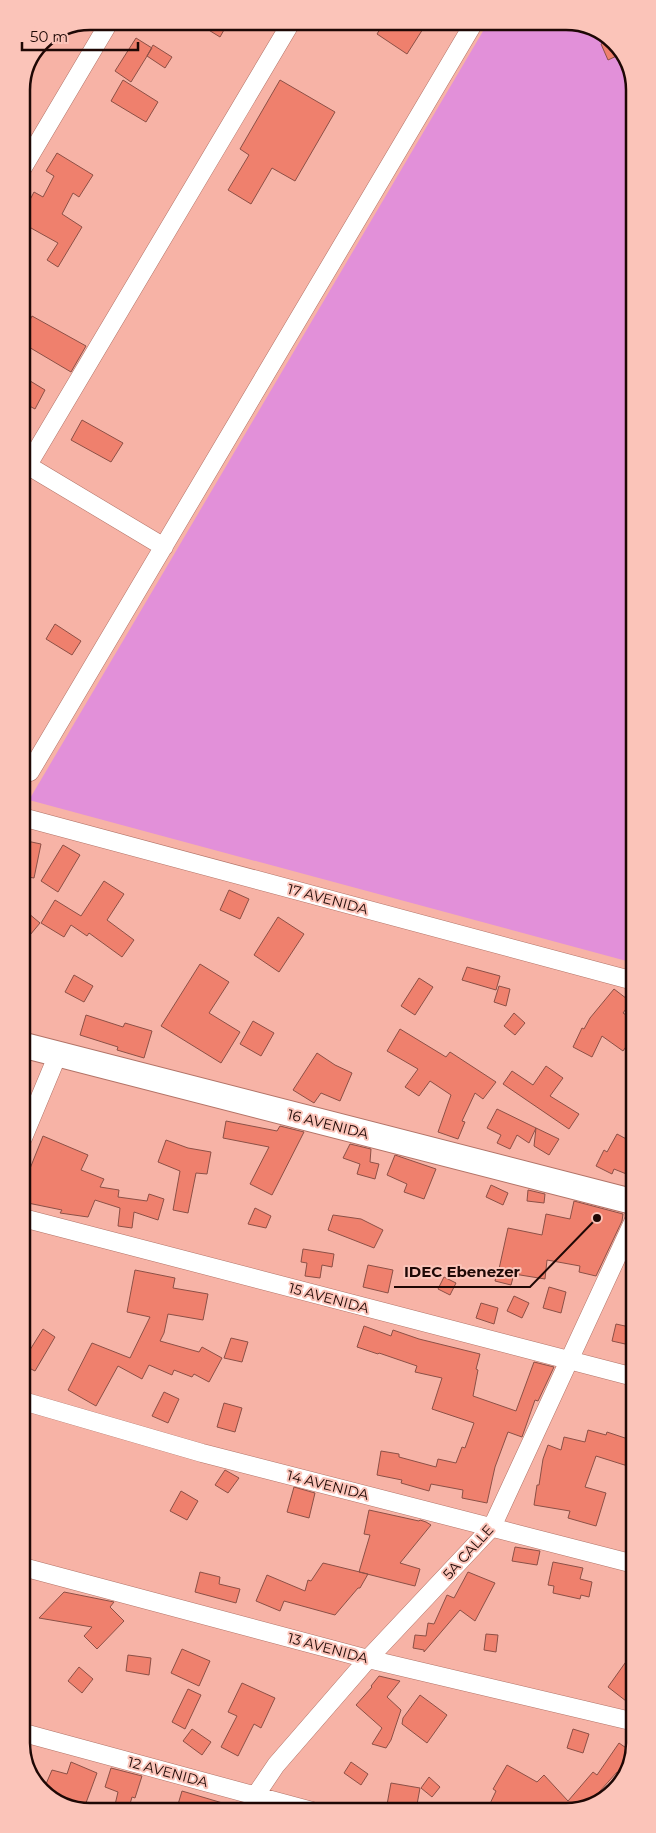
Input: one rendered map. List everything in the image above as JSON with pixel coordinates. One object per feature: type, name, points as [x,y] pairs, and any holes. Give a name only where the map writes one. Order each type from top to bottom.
[{"type":"main road","name":"16 AVENIDA","points":[[30,1047],[626,1200]]},
{"type":"street","points":[[30,157],[105,30]]},
{"type":"street","points":[[30,458],[287,30]]},
{"type":"street","points":[[30,772],[470,30]]},
{"type":"street","points":[[30,471],[164,547]]},
{"type":"street","name":"17 AVENIDA","points":[[30,819],[626,979]]},
{"type":"street","points":[[30,1121],[58,1054]]},
{"type":"street","name":"15 AVENIDA","points":[[30,1220],[626,1375]]},
{"type":"street","name":"5A CALLE","points":[[250,1803],[276,1765],[368,1659],[492,1527],[626,1237]]},
{"type":"street","name":"14 AVENIDA","points":[[30,1403],[202,1452],[626,1562]]},
{"type":"street","name":"13 AVENIDA","points":[[30,1569],[368,1659],[626,1720]]},
{"type":"street","name":"12 AVENIDA","points":[[30,1735],[282,1803]]},
{"type":"shaded area","points":[[484,30],[570,30],[582,32],[606,45],[616,56],[621,67],[626,90],[626,961],[30,800]]},
{"type":"building","points":[[209,30],[224,30],[220,37]]},
{"type":"building","points":[[379,30],[422,30],[407,54],[377,34]]},
{"type":"building","points":[[136,38],[152,48],[131,82],[115,71]]},
{"type":"building","points":[[601,44],[606,45],[616,56],[608,60]]},
{"type":"building","points":[[153,45],[172,57],[165,68],[147,56]]},
{"type":"building","points":[[123,80],[158,102],[146,122],[111,101]]},
{"type":"building","points":[[280,80],[335,112],[295,181],[272,168],[251,204],[228,190],[249,155],[240,149]]},
{"type":"building","points":[[57,153],[93,175],[79,197],[73,193],[62,214],[82,227],[58,267],[47,260],[58,243],[30,227],[30,200],[34,192],[43,197],[54,176],[46,171]]},
{"type":"building","points":[[32,316],[86,346],[71,372],[30,348],[30,320]]},
{"type":"building","points":[[30,381],[45,390],[35,409],[30,406]]},
{"type":"building","points":[[82,420],[123,443],[111,462],[71,440]]},
{"type":"building","points":[[55,624],[81,641],[72,655],[46,639]]},
{"type":"building","points":[[30,842],[41,844],[34,878],[30,877]]},
{"type":"building","points":[[63,845],[80,855],[58,892],[41,881]]},
{"type":"building","points":[[104,881],[124,894],[107,920],[134,940],[122,957],[89,933],[87,936],[71,925],[64,937],[41,923],[55,900],[81,916]]},
{"type":"building","points":[[229,890],[249,899],[240,919],[220,910]]},
{"type":"building","points":[[30,915],[40,923],[30,935]]},
{"type":"building","points":[[278,917],[304,934],[279,972],[254,955]]},
{"type":"building","points":[[200,964],[229,982],[209,1013],[240,1032],[221,1063],[161,1026]]},
{"type":"building","points":[[467,967],[500,976],[496,990],[462,980]]},
{"type":"building","points":[[74,975],[93,986],[84,1002],[65,992]]},
{"type":"building","points":[[419,978],[433,987],[415,1015],[401,1006]]},
{"type":"building","points":[[499,986],[510,989],[506,1006],[494,1002]]},
{"type":"building","points":[[614,989],[626,998],[626,1009],[623,1013],[626,1015],[626,1047],[623,1051],[602,1036],[592,1057],[573,1047],[582,1028],[584,1029],[590,1018]]},
{"type":"building","points":[[514,1013],[525,1023],[515,1035],[504,1026]]},
{"type":"building","points":[[86,1015],[123,1027],[125,1023],[152,1031],[144,1058],[117,1050],[118,1047],[80,1035]]},
{"type":"building","points":[[253,1021],[274,1033],[261,1056],[240,1044]]},
{"type":"building","points":[[400,1029],[446,1057],[450,1052],[496,1082],[483,1099],[475,1093],[462,1121],[465,1122],[458,1139],[438,1132],[451,1095],[430,1081],[419,1096],[405,1087],[418,1069],[387,1051]]},
{"type":"building","points":[[317,1053],[352,1073],[340,1101],[321,1093],[314,1103],[293,1090]]},
{"type":"building","points":[[546,1066],[563,1078],[550,1096],[579,1114],[569,1129],[503,1084],[512,1071],[533,1085]]},
{"type":"building","points":[[497,1109],[536,1128],[529,1143],[517,1135],[510,1149],[497,1143],[501,1135],[487,1128]]},
{"type":"building","points":[[226,1121],[277,1131],[280,1126],[304,1132],[272,1195],[250,1184],[269,1147],[223,1138]]},
{"type":"building","points":[[536,1128],[559,1139],[549,1155],[534,1146]]},
{"type":"building","points":[[617,1134],[626,1139],[626,1174],[614,1169],[612,1174],[596,1166],[604,1150],[607,1152]]},
{"type":"building","points":[[43,1136],[88,1155],[81,1170],[104,1179],[100,1187],[119,1190],[118,1197],[147,1201],[149,1194],[164,1199],[158,1220],[134,1212],[132,1228],[118,1226],[120,1208],[95,1200],[88,1217],[60,1213],[62,1210],[30,1203],[30,1168]]},
{"type":"building","points":[[166,1140],[188,1148],[211,1152],[207,1174],[196,1173],[188,1213],[173,1210],[180,1171],[158,1162]]},
{"type":"building","points":[[350,1144],[371,1149],[370,1162],[379,1164],[375,1179],[357,1174],[360,1164],[343,1158]]},
{"type":"building","points":[[395,1155],[436,1169],[424,1199],[404,1192],[407,1184],[387,1175]]},
{"type":"building","points":[[491,1185],[508,1193],[503,1205],[486,1197]]},
{"type":"building","points":[[528,1190],[545,1194],[544,1203],[527,1201]]},
{"type":"building","points":[[574,1201],[623,1214],[622,1221],[596,1276],[579,1272],[580,1266],[547,1260],[545,1279],[514,1274],[511,1285],[495,1281],[508,1228],[542,1235],[546,1214],[570,1219]]},
{"type":"building","points":[[255,1208],[271,1216],[266,1228],[248,1224]]},
{"type":"building","points":[[333,1215],[361,1219],[383,1230],[374,1248],[328,1230]]},
{"type":"building","points":[[303,1249],[334,1254],[332,1267],[322,1265],[320,1278],[305,1276],[307,1263],[301,1262]]},
{"type":"building","points":[[368,1265],[393,1270],[388,1293],[363,1287]]},
{"type":"building","points":[[135,1270],[175,1278],[173,1288],[208,1294],[203,1320],[168,1314],[164,1333],[160,1341],[199,1352],[202,1347],[222,1358],[209,1382],[194,1374],[192,1377],[174,1370],[172,1375],[149,1365],[142,1379],[118,1366],[96,1406],[68,1390],[92,1343],[130,1358],[150,1317],[127,1312]]},
{"type":"building","points":[[444,1277],[456,1283],[450,1295],[438,1289]]},
{"type":"building","points":[[549,1287],[566,1292],[561,1313],[543,1308]]},
{"type":"building","points":[[514,1296],[529,1303],[522,1318],[507,1311]]},
{"type":"building","points":[[481,1303],[498,1308],[494,1324],[476,1318]]},
{"type":"building","points":[[616,1324],[626,1326],[626,1344],[612,1341]]},
{"type":"building","points":[[364,1326],[391,1336],[393,1330],[419,1339],[480,1354],[473,1396],[516,1411],[534,1362],[554,1367],[538,1401],[535,1400],[522,1437],[508,1432],[495,1467],[487,1503],[462,1498],[463,1490],[431,1484],[429,1491],[401,1483],[402,1480],[377,1475],[381,1451],[399,1454],[399,1457],[436,1467],[438,1459],[456,1463],[462,1447],[465,1448],[474,1423],[432,1409],[442,1378],[415,1372],[417,1366],[357,1347]]},
{"type":"building","points":[[43,1329],[55,1337],[35,1371],[30,1368],[30,1350]]},
{"type":"building","points":[[231,1338],[248,1342],[242,1362],[224,1358]]},
{"type":"building","points":[[164,1392],[179,1399],[168,1423],[152,1416]]},
{"type":"building","points":[[224,1403],[242,1408],[235,1432],[217,1427]]},
{"type":"building","points":[[588,1430],[606,1435],[607,1432],[626,1438],[626,1465],[596,1456],[585,1487],[606,1493],[596,1526],[568,1518],[570,1511],[534,1505],[543,1459],[548,1445],[561,1450],[564,1437],[585,1442]]},
{"type":"building","points":[[225,1470],[239,1478],[228,1493],[215,1485]]},
{"type":"building","points":[[294,1487],[315,1493],[309,1518],[287,1512]]},
{"type":"building","points":[[181,1491],[198,1501],[187,1520],[170,1511]]},
{"type":"building","points":[[369,1510],[420,1520],[431,1525],[400,1563],[420,1569],[415,1586],[359,1572],[370,1535],[364,1534]]},
{"type":"building","points":[[515,1547],[540,1551],[537,1565],[512,1561]]},
{"type":"building","points":[[553,1562],[583,1568],[580,1579],[592,1582],[589,1597],[581,1595],[580,1599],[553,1593],[554,1586],[548,1585]]},
{"type":"building","points":[[323,1563],[368,1574],[360,1588],[335,1615],[284,1601],[280,1611],[256,1601],[267,1575],[305,1591],[308,1580],[311,1581]]},
{"type":"building","points":[[200,1572],[220,1577],[219,1584],[240,1589],[236,1603],[195,1592]]},
{"type":"building","points":[[468,1572],[495,1583],[475,1621],[460,1610],[424,1652],[424,1650],[413,1648],[415,1635],[426,1636],[428,1623],[434,1624],[447,1595],[454,1598]]},
{"type":"building","points":[[64,1592],[114,1602],[110,1607],[124,1621],[97,1649],[84,1636],[92,1627],[39,1618]]},
{"type":"building","points":[[486,1634],[498,1635],[496,1652],[484,1650]]},
{"type":"building","points":[[182,1649],[210,1661],[199,1686],[171,1673]]},
{"type":"building","points":[[128,1655],[151,1658],[149,1675],[126,1671]]},
{"type":"building","points":[[626,1662],[626,1701],[608,1687]]},
{"type":"building","points":[[79,1667],[93,1679],[82,1693],[68,1681]]},
{"type":"building","points":[[379,1676],[400,1681],[387,1697],[401,1710],[391,1740],[386,1748],[372,1744],[382,1728],[356,1705]]},
{"type":"building","points":[[242,1683],[275,1698],[261,1728],[254,1724],[238,1756],[221,1747],[237,1716],[228,1712]]},
{"type":"building","points":[[188,1689],[201,1695],[185,1729],[172,1722]]},
{"type":"building","points":[[420,1695],[447,1715],[427,1743],[402,1724],[403,1718]]},
{"type":"building","points":[[192,1729],[211,1742],[202,1755],[183,1741]]},
{"type":"building","points":[[573,1729],[589,1734],[583,1753],[567,1748]]},
{"type":"building","points":[[619,1743],[625,1747],[623,1763],[618,1773],[617,1772],[593,1797],[582,1801],[566,1803],[490,1803],[496,1791],[493,1789],[507,1765],[537,1782],[544,1775],[568,1801],[593,1772],[597,1775]]},
{"type":"building","points":[[71,1762],[97,1773],[86,1803],[70,1800],[53,1791],[46,1784],[52,1770],[67,1774]]},
{"type":"building","points":[[351,1762],[368,1774],[361,1785],[344,1773]]},
{"type":"building","points":[[111,1768],[142,1776],[135,1798],[132,1797],[130,1803],[115,1803],[118,1792],[105,1787]]},
{"type":"building","points":[[429,1777],[440,1787],[432,1797],[421,1788]]},
{"type":"building","points":[[391,1783],[420,1788],[417,1803],[387,1803]]},
{"type":"building","points":[[182,1791],[222,1803],[178,1803]]},
{"type":"place","name":"IDEC Ebenezer","points":[[597,1218]]}]
